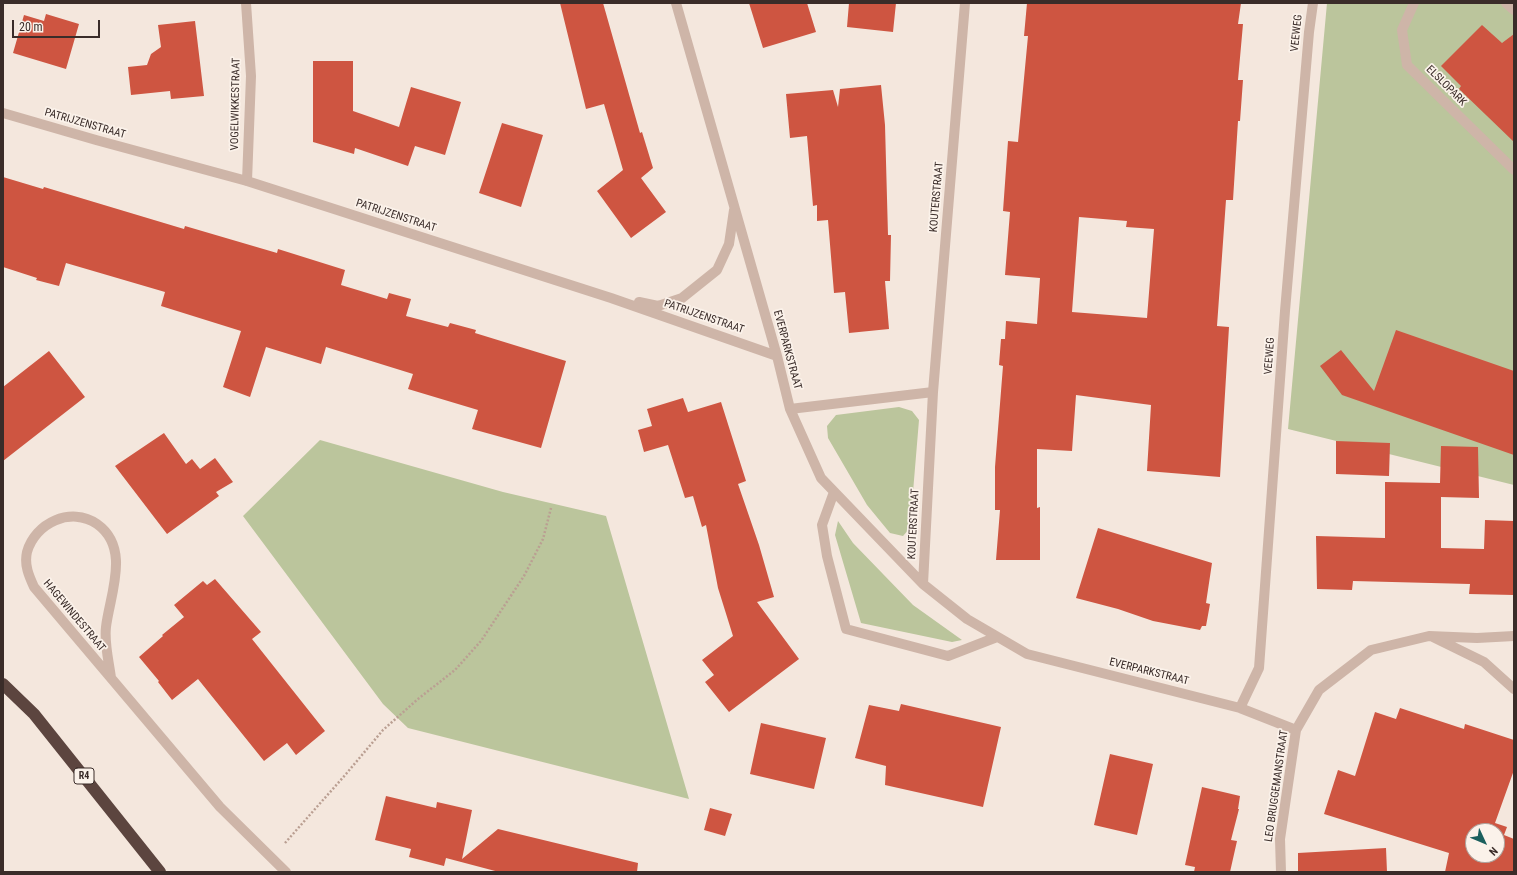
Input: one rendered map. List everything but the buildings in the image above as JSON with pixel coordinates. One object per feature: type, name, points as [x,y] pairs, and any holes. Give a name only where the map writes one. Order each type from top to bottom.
[{"type":"highway","name":"R4","points":[[3,684],[34,714],[160,872]]},
{"type":"street","name":"VOGELWIKKESTRAAT","points":[[246,3],[251,76],[246,181]]},
{"type":"street","name":"EVERPARKSTRAAT","points":[[676,3],[735,206],[777,356],[790,409],[821,478],[923,584],[967,619],[1027,654],[1240,708],[1296,730]]},
{"type":"street","name":"KOUTERSTRAAT","points":[[923,584],[933,392],[965,3]]},
{"type":"street","name":"VEEWEG","points":[[1240,708],[1259,668],[1286,303],[1312,3]]},
{"type":"street","name":"ELSLOPARK","points":[[1414,3],[1402,30],[1407,65],[1514,170]]},
{"type":"street","points":[[1506,3],[1514,10]]},
{"type":"street","name":"PATRIJZENSTRAAT","points":[[3,113],[246,181],[611,298],[777,356]]},
{"type":"street","name":"EVERPARKSTRAAT","points":[[611,298],[658,306],[682,298],[717,270],[729,244],[735,206]]},
{"type":"street","points":[[790,409],[933,392]]},
{"type":"street","points":[[834,492],[822,525],[827,556],[846,629],[948,656],[998,637]]},
{"type":"street","name":"HAGEWINDESTRAAT","points":[[111,678],[106,628],[116,571],[116,554],[110,537],[97,524],[81,517],[63,518],[46,524],[34,537],[27,553],[27,571],[34,587],[220,807],[286,872]]},
{"type":"street","points":[[1429,636],[1484,662],[1514,689]]},
{"type":"street","name":"LEO BRUGGEMANSTRAAT","points":[[1281,872],[1280,839],[1296,730],[1319,690],[1370,650],[1429,636],[1477,638],[1514,636]]},
{"type":"path","points":[[272,859],[383,730],[418,699],[455,670],[481,641],[524,576],[542,539],[551,508]]},
{"type":"green space","points":[[1327,3],[1514,3],[1514,485],[1288,429]]},
{"type":"green space","points":[[899,407],[912,411],[919,420],[910,528],[903,536],[890,533],[867,505],[828,438],[827,426],[836,415]]},
{"type":"green space","points":[[320,440],[503,492],[606,516],[689,799],[408,728],[383,704],[243,516]]},
{"type":"green space","points":[[838,521],[853,543],[913,605],[962,640],[952,642],[861,623],[835,535]]}]
